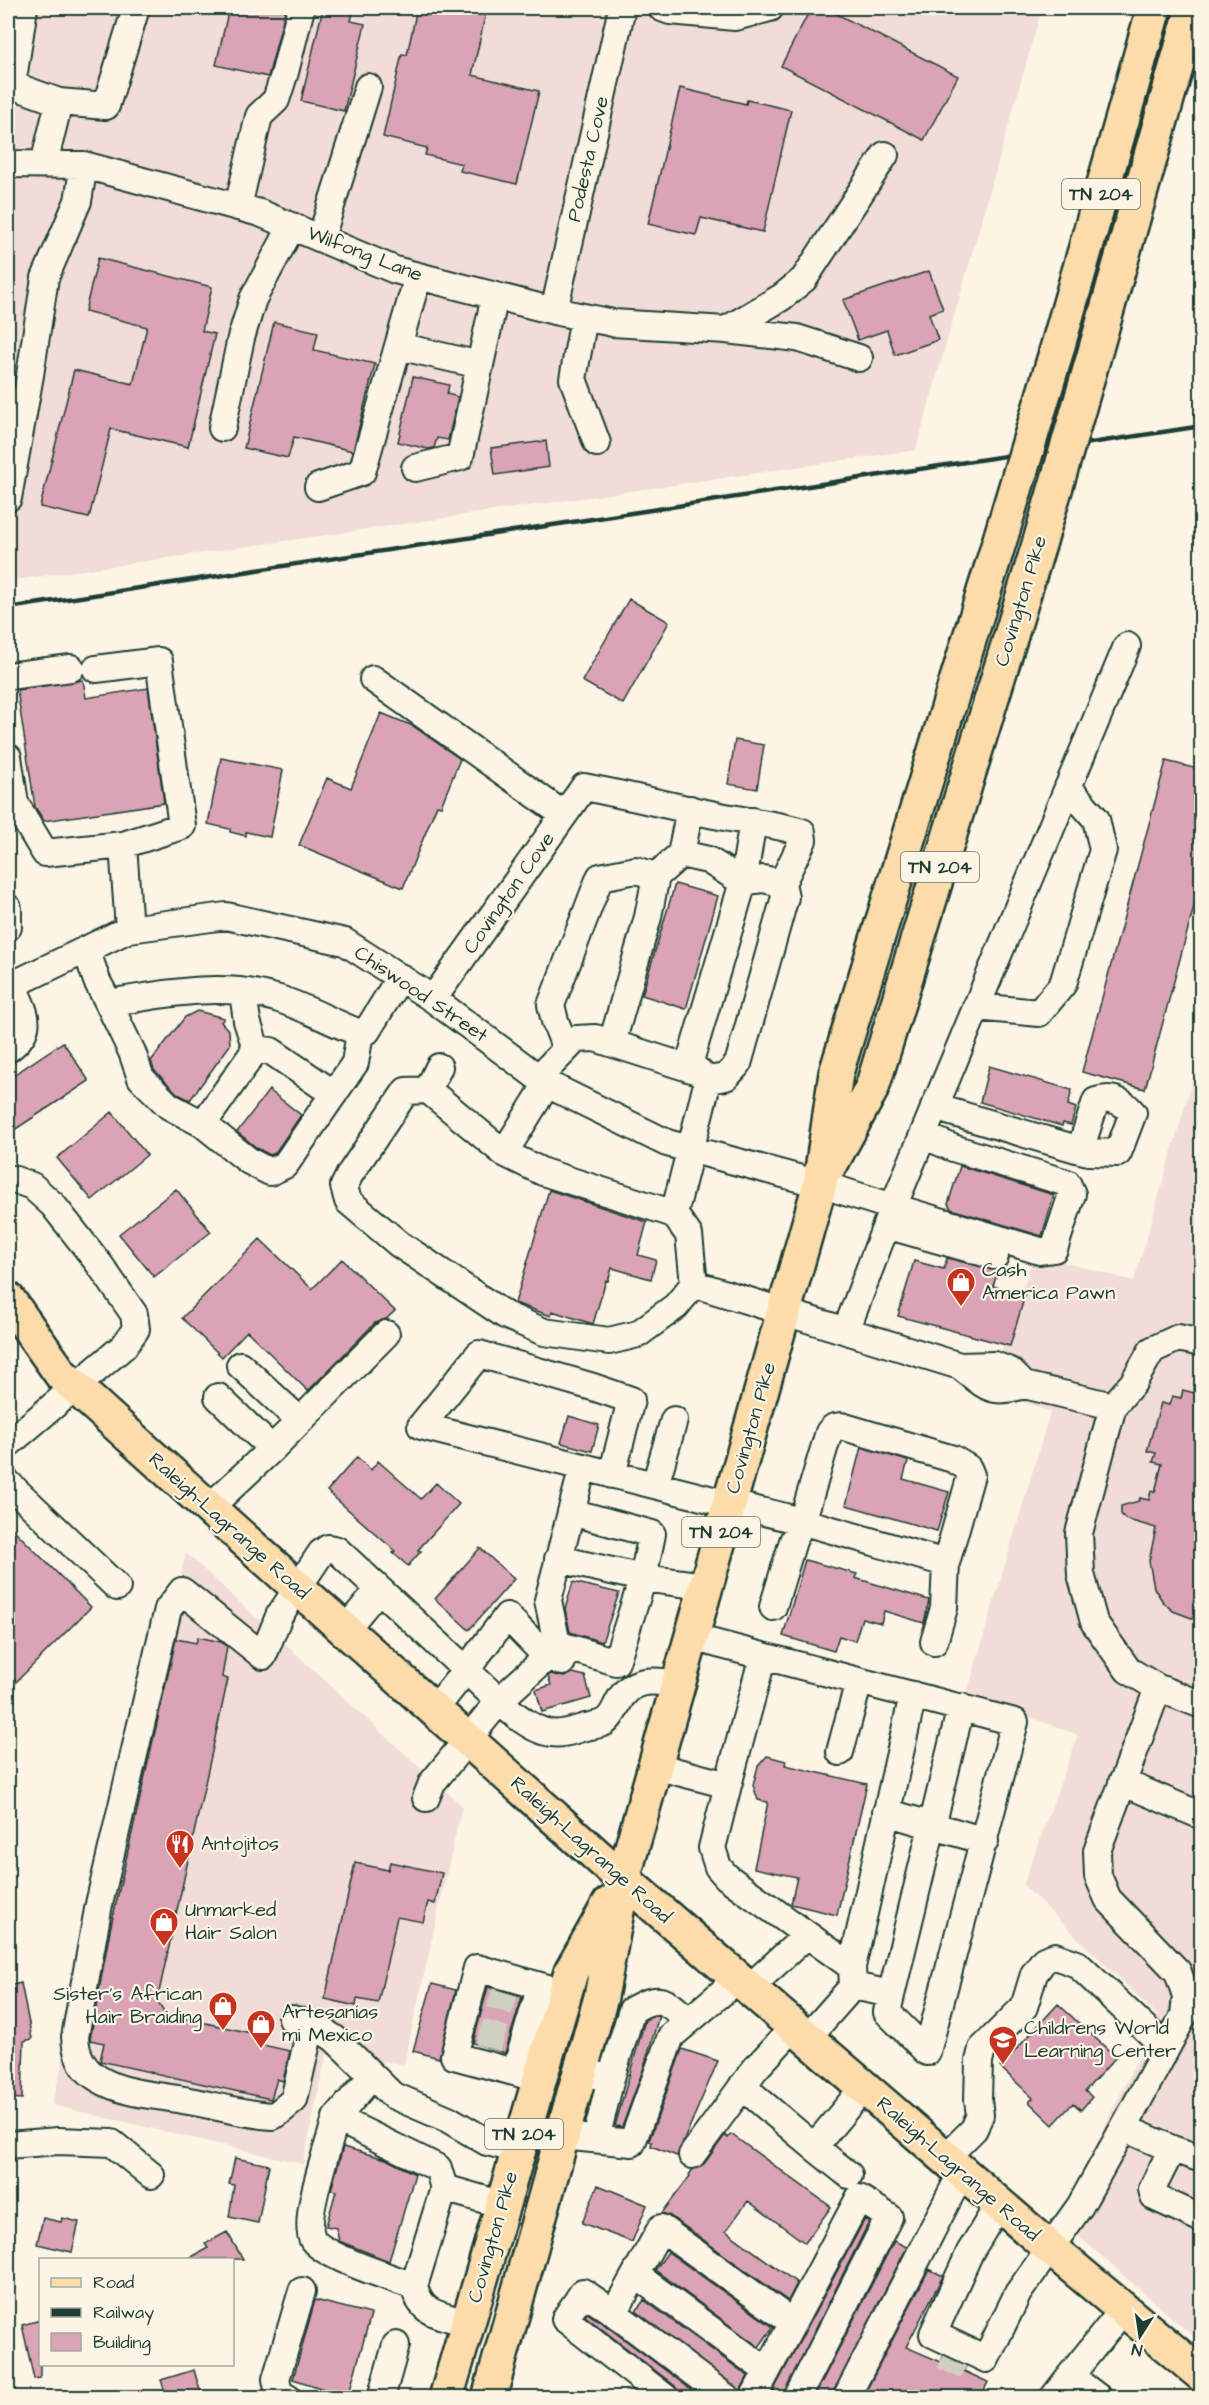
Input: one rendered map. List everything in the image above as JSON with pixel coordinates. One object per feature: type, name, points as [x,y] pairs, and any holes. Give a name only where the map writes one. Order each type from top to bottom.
[{"type":"main road","name":"Covington Pike","points":[[820,1184],[872,1088],[1040,541],[1193,8]]},
{"type":"main road","name":"Covington Pike","points":[[489,2397],[562,2136],[596,2075],[601,1997],[623,1879],[820,1184],[836,1073],[1053,363],[1151,16]]},
{"type":"main road","name":"Raleigh-Lagrange Road","points":[[8,1299],[61,1374],[74,1387],[623,1879],[1051,2249],[1202,2375]]},
{"type":"main road","name":"Covington Pike","points":[[446,2397],[519,2150],[527,2076],[553,1990],[571,1972],[623,1879]]},
{"type":"street","points":[[24,8],[12,85],[60,102],[106,106],[136,8]]},
{"type":"street","points":[[238,207],[259,116],[276,100],[301,8]]},
{"type":"street","name":"Podesta Cove","points":[[554,311],[622,8]]},
{"type":"street","points":[[662,8],[670,11],[735,17],[770,8]]},
{"type":"street","points":[[321,238],[368,87]]},
{"type":"street","points":[[44,164],[60,102]]},
{"type":"street","points":[[726,330],[782,297],[804,279],[885,155]]},
{"type":"street","name":"Wilfong Lane","points":[[8,164],[84,165],[260,213],[395,270],[554,311],[613,324],[726,330],[797,338],[859,358]]},
{"type":"street","points":[[8,498],[45,278],[78,201],[84,165]]},
{"type":"street","points":[[222,428],[241,338],[253,299],[267,268],[292,226]]},
{"type":"street","points":[[318,487],[362,472],[418,276]]},
{"type":"street","points":[[415,468],[460,457],[495,296]]},
{"type":"street","points":[[584,317],[573,379],[597,443]]},
{"type":"street","points":[[398,346],[480,365]]},
{"type":"street","points":[[846,1331],[889,1216],[1127,646]]},
{"type":"street","points":[[8,757],[15,803],[45,853],[123,845],[182,826],[159,661],[96,669]]},
{"type":"street","points":[[8,676],[71,668]]},
{"type":"street","points":[[373,679],[564,815]]},
{"type":"street","name":"Covington Cove","points":[[434,999],[584,787],[690,809]]},
{"type":"street","points":[[976,1007],[1039,1013],[1063,984],[1103,850],[1096,819],[1068,787]]},
{"type":"street","points":[[504,1153],[542,1081],[576,1039],[595,1038],[698,1074],[726,1077],[738,1064],[785,897],[782,884],[803,840],[802,832],[779,825],[690,809],[681,854],[656,876],[648,917],[612,1043]]},
{"type":"street","points":[[674,1214],[689,1149],[705,1098],[698,1074],[743,882],[753,821]]},
{"type":"street","points":[[123,845],[129,929]]},
{"type":"street","points":[[681,854],[708,860],[743,882],[763,879],[782,884]]},
{"type":"street","points":[[566,1049],[555,1021],[552,1005],[600,877],[636,870],[656,876]]},
{"type":"street","points":[[8,908],[8,927]]},
{"type":"street","name":"Chiswood Street","points":[[10,986],[129,929],[226,916],[345,942],[434,999],[542,1081],[667,1143],[820,1184],[889,1216]]},
{"type":"street","points":[[86,949],[97,981],[132,1052],[141,1078],[170,1106],[203,1124],[249,1161],[270,1172],[285,1164],[355,1063],[360,1033]]},
{"type":"street","points":[[107,1000],[115,1002],[176,992],[243,993],[280,999],[360,1033],[366,1031],[400,977]]},
{"type":"street","points":[[8,1049],[18,1042],[27,1028],[25,1015],[10,986]]},
{"type":"street","points":[[243,993],[246,1021],[256,1049]]},
{"type":"street","points":[[203,1124],[256,1049]]},
{"type":"street","points":[[256,1049],[271,1051],[334,1094]]},
{"type":"street","points":[[428,1090],[439,1067]]},
{"type":"street","points":[[428,1090],[504,1153],[543,1172],[674,1214],[689,1236],[694,1284],[676,1306],[638,1334],[609,1341],[544,1332],[505,1316],[399,1244],[348,1201],[344,1186],[406,1091],[428,1090]]},
{"type":"street","points":[[934,1107],[1080,1150]]},
{"type":"street","points":[[889,1216],[1040,1251],[1054,1249],[1072,1194],[1067,1183],[953,1148],[923,1135]]},
{"type":"street","points":[[8,1180],[12,1179],[32,1186],[53,1205],[100,1265],[134,1314],[136,1329],[124,1346],[8,1444]]},
{"type":"street","points":[[889,1216],[1019,1262]]},
{"type":"street","points":[[694,1284],[960,1366],[994,1365],[1010,1371],[1024,1385],[1113,1406]]},
{"type":"street","points":[[209,1508],[272,1449],[386,1334]]},
{"type":"street","points":[[1202,1343],[1178,1338],[1152,1350],[1133,1383],[1113,1406],[1079,1533],[1081,1574],[1094,1622],[1128,1670],[1158,1688],[1202,1705]]},
{"type":"street","points":[[612,1475],[631,1400],[479,1354],[421,1426],[612,1475],[766,1512],[946,1563]]},
{"type":"street","points":[[240,1365],[300,1421]]},
{"type":"street","points":[[218,1398],[272,1449]]},
{"type":"street","points":[[655,1485],[675,1420]]},
{"type":"street","points":[[773,1606],[793,1540],[802,1522],[829,1432],[834,1427],[852,1430],[953,1459],[968,1468],[971,1475],[946,1563],[944,1608],[934,1642]]},
{"type":"street","points":[[571,1512],[652,1534],[643,1578],[616,1662],[556,1644],[548,1600],[558,1559],[583,1467]]},
{"type":"street","points":[[8,1483],[117,1587]]},
{"type":"street","points":[[519,2150],[487,2142],[448,2119],[392,2095],[335,2039],[301,2022],[294,2100],[278,2114],[272,2116],[164,2098],[120,2088],[99,2080],[85,2068],[76,2050],[75,2037],[99,1904],[168,1609],[182,1591],[263,1656],[279,1616],[321,1553],[328,1548],[337,1550],[466,1670],[528,1725],[541,1731],[562,1734],[605,1722],[630,1686]]},
{"type":"street","points":[[558,1559],[643,1578],[705,1586]]},
{"type":"street","points":[[345,1630],[379,1589]]},
{"type":"street","points":[[434,1710],[507,1616],[547,1657],[630,1686],[655,1682],[678,1684]]},
{"type":"street","points":[[691,1636],[763,1656],[961,1707],[1015,1722],[927,2052],[887,2012],[934,1826],[961,1707]]},
{"type":"street","points":[[763,1656],[712,1848],[718,1867],[727,1877],[807,1935],[853,1976],[891,1994]]},
{"type":"street","points":[[426,1798],[432,1783],[466,1739],[500,1700],[547,1657]]},
{"type":"street","points":[[840,1752],[860,1681]]},
{"type":"street","points":[[999,2204],[970,2252],[933,2334],[957,2354],[986,2359],[1018,2293],[1080,2206],[1184,2015],[1186,1996],[1178,1972],[1108,1899],[1098,1876],[1097,1851],[1158,1688]]},
{"type":"street","points":[[693,2155],[755,2069],[800,2032],[853,1976],[886,1812],[913,1695]]},
{"type":"street","points":[[655,1766],[728,1785]]},
{"type":"street","points":[[1122,1782],[1202,1816]]},
{"type":"street","points":[[886,1812],[985,1841]]},
{"type":"street","points":[[562,2136],[632,2143],[671,2036],[807,1935]]},
{"type":"street","points":[[846,2397],[954,2165],[980,2115],[979,2061],[982,2049],[1024,2007],[1034,1974],[1044,1960],[1055,1956],[1077,1964],[1166,2048]]},
{"type":"street","points":[[527,2076],[486,2056],[454,2056],[477,1968],[507,1985],[553,1990]]},
{"type":"street","points":[[596,2139],[596,2075],[632,2010],[645,2002],[656,1999],[667,2001],[689,2021]]},
{"type":"street","points":[[372,2076],[336,2118],[311,2210],[310,2226],[314,2240],[330,2254],[414,2286]]},
{"type":"street","points":[[742,2086],[849,2175]]},
{"type":"street","points":[[814,2147],[864,2087]]},
{"type":"street","points":[[336,2118],[438,2168],[444,2188],[414,2286],[418,2300],[427,2310],[468,2323]]},
{"type":"street","points":[[1124,2128],[1202,2159]]},
{"type":"street","points":[[8,2145],[58,2141],[112,2143],[151,2175]]},
{"type":"street","points":[[1172,2149],[1152,2189],[1154,2197],[1202,2219]]},
{"type":"street","points":[[444,2188],[502,2205]]},
{"type":"street","points":[[753,2397],[859,2198],[890,2217],[797,2397]]},
{"type":"street","points":[[614,2313],[662,2228],[793,2323]]},
{"type":"street","points":[[636,2275],[767,2371]]},
{"type":"street","points":[[288,2397],[279,2393],[276,2379],[302,2291]]},
{"type":"street","points":[[666,2397],[565,2319],[583,2292],[727,2397]]},
{"type":"street","points":[[1053,2397],[1123,2310]]},
{"type":"street","points":[[381,2397],[396,2345]]},
{"type":"street","points":[[1070,2376],[1099,2397]]},
{"type":"shaded area","points":[[8,8],[1042,8],[916,450],[8,581]]},
{"type":"shaded area","points":[[1201,1051],[1201,2343],[1060,2220],[1158,2016],[1023,1885],[1078,1735],[967,1693],[1050,1412],[989,1389],[1034,1254],[1134,1281]]},
{"type":"shaded area","points":[[186,1553],[462,1806],[404,2064],[326,2055],[303,2164],[52,2105]]},
{"type":"building","points":[[229,8],[286,8],[268,77],[216,65]]},
{"type":"building","points":[[323,8],[354,8],[351,21],[365,24],[344,111],[301,101]]},
{"type":"building","points":[[417,8],[487,8],[472,75],[539,91],[517,184],[460,171],[462,164],[425,155],[427,148],[383,137],[402,54],[407,55]]},
{"type":"building","points":[[811,8],[825,8],[958,76],[924,140],[781,66]]},
{"type":"building","points":[[680,88],[746,104],[747,100],[791,110],[763,232],[701,218],[696,235],[648,224]]},
{"type":"building","points":[[98,258],[212,287],[202,331],[215,334],[188,447],[111,429],[89,518],[40,507],[74,370],[133,384],[147,327],[85,311]]},
{"type":"building","points":[[929,271],[943,309],[929,314],[938,340],[895,355],[887,330],[858,340],[843,300]]},
{"type":"building","points":[[274,322],[318,332],[314,350],[375,364],[353,451],[294,437],[288,458],[244,448]]},
{"type":"building","points":[[413,377],[449,385],[447,394],[458,397],[448,440],[437,438],[434,448],[428,449],[398,442]]},
{"type":"building","points":[[546,441],[549,467],[495,475],[491,448]]},
{"type":"building","points":[[629,599],[669,622],[623,704],[582,681]]},
{"type":"building","points":[[83,680],[86,698],[148,688],[164,803],[44,821],[35,807],[17,690]]},
{"type":"building","points":[[381,713],[413,726],[460,759],[441,806],[437,805],[403,888],[299,845],[327,778],[351,788]]},
{"type":"building","points":[[735,740],[764,745],[757,789],[728,784]]},
{"type":"building","points":[[221,758],[283,770],[270,837],[246,832],[246,836],[230,832],[230,829],[208,824]]},
{"type":"building","points":[[1166,761],[1202,770],[1202,877],[1145,1089],[1082,1072]]},
{"type":"building","points":[[675,884],[718,896],[686,1009],[642,995]]},
{"type":"building","points":[[197,1011],[224,1018],[221,1022],[229,1031],[230,1045],[190,1100],[178,1094],[154,1070],[151,1061],[185,1017]]},
{"type":"building","points":[[63,1042],[89,1081],[8,1134],[8,1079]]},
{"type":"building","points":[[989,1066],[1072,1090],[1068,1105],[1076,1108],[1071,1125],[1063,1123],[1062,1126],[980,1102]]},
{"type":"building","points":[[269,1090],[301,1115],[275,1153],[270,1155],[237,1132]]},
{"type":"building","points":[[112,1112],[147,1155],[92,1200],[57,1158]]},
{"type":"building","points":[[960,1166],[1054,1195],[1042,1236],[951,1209],[948,1204]]},
{"type":"building","points":[[176,1189],[211,1232],[154,1277],[119,1234]]},
{"type":"building","points":[[549,1190],[647,1222],[638,1255],[656,1260],[651,1279],[612,1268],[608,1281],[606,1280],[593,1324],[552,1311],[551,1316],[515,1303]]},
{"type":"building","points":[[260,1239],[312,1289],[342,1259],[395,1311],[386,1319],[375,1323],[308,1391],[247,1331],[222,1357],[182,1318]]},
{"type":"building","name":"Cash America Pawn","points":[[947,1258],[998,1271],[993,1286],[1025,1295],[1010,1346],[898,1316],[914,1261],[944,1269]]},
{"type":"building","points":[[1183,1390],[1202,1395],[1202,1622],[1173,1611],[1163,1602],[1154,1588],[1149,1561],[1156,1528],[1125,1519],[1121,1514],[1121,1506],[1139,1501],[1140,1498],[1149,1500],[1151,1491],[1155,1492],[1162,1464],[1153,1462],[1156,1453],[1147,1451],[1161,1403],[1169,1405],[1172,1396],[1181,1398]]},
{"type":"building","points":[[569,1416],[599,1425],[592,1451],[561,1443]]},
{"type":"building","points":[[861,1447],[908,1461],[903,1479],[949,1492],[937,1531],[846,1505]]},
{"type":"building","points":[[357,1457],[371,1470],[378,1461],[421,1499],[436,1483],[459,1504],[418,1550],[421,1551],[408,1566],[393,1553],[395,1551],[327,1491]]},
{"type":"building","points":[[8,1524],[91,1607],[8,1690]]},
{"type":"building","points":[[480,1548],[514,1579],[469,1630],[435,1599]]},
{"type":"building","points":[[805,1560],[857,1574],[855,1578],[929,1600],[924,1623],[884,1611],[881,1623],[862,1618],[855,1641],[839,1636],[834,1651],[783,1636]]},
{"type":"building","points":[[573,1582],[619,1593],[602,1642],[570,1632],[565,1609]]},
{"type":"building","points":[[198,1637],[221,1642],[227,1646],[222,1677],[228,1679],[157,2001],[165,2014],[260,2035],[258,2044],[290,2051],[283,2081],[277,2079],[271,2099],[100,2061],[104,2043],[90,2040],[110,1930],[176,1639],[196,1643]]},
{"type":"building","points":[[573,1673],[585,1676],[591,1698],[542,1712],[536,1690],[551,1685],[548,1676],[551,1674],[564,1677]]},
{"type":"building","points":[[767,1756],[786,1761],[785,1765],[867,1784],[837,1915],[791,1904],[797,1877],[754,1868],[768,1802],[758,1800],[753,1785],[758,1766]]},
{"type":"building","points":[[390,1862],[442,1873],[435,1904],[428,1902],[423,1922],[397,1917],[378,2003],[357,1999],[356,2006],[325,1999],[355,1863],[388,1870]]},
{"type":"building","points":[[21,1983],[32,2039],[24,2041],[22,2099],[8,2098],[8,2061],[11,2061],[8,2043],[8,1986]]},
{"type":"building","points":[[432,1984],[456,1990],[439,2058],[413,2051]]},
{"type":"building","points":[[488,1987],[522,1997],[505,2053],[473,2043]]},
{"type":"building","points":[[1058,2004],[1116,2057],[1085,2091],[1092,2097],[1081,2110],[1073,2103],[1053,2125],[1029,2102],[1033,2098],[1000,2067]]},
{"type":"building","points":[[659,2016],[643,2070],[622,2127],[615,2126],[645,2020]]},
{"type":"building","points":[[682,2049],[718,2061],[677,2156],[651,2146],[652,2142],[649,2141]]},
{"type":"building","points":[[731,2134],[831,2207],[805,2243],[748,2201],[726,2231],[797,2283],[788,2301],[670,2216],[662,2213],[692,2170],[704,2164],[725,2135],[728,2138]]},
{"type":"building","points":[[343,2147],[386,2159],[415,2174],[389,2261],[339,2241],[336,2228],[326,2226],[336,2191],[331,2190]]},
{"type":"building","points":[[235,2158],[269,2165],[258,2223],[229,2217],[234,2185],[229,2184]]},
{"type":"building","points":[[598,2185],[647,2205],[632,2242],[582,2223]]},
{"type":"building","points":[[43,2218],[61,2222],[62,2218],[79,2222],[72,2252],[37,2244]]},
{"type":"building","points":[[865,2219],[869,2222],[782,2397],[770,2397]]},
{"type":"building","points":[[227,2232],[243,2259],[190,2258],[208,2248],[205,2244]]},
{"type":"building","points":[[894,2241],[907,2247],[831,2397],[814,2397]]},
{"type":"building","points":[[668,2252],[773,2327],[759,2347],[655,2270]]},
{"type":"building","points":[[929,2269],[943,2276],[906,2347],[941,2362],[943,2356],[966,2366],[964,2371],[988,2382],[981,2397],[863,2397]]},
{"type":"building","points":[[315,2300],[371,2314],[348,2397],[293,2379]]},
{"type":"building","points":[[644,2300],[748,2376],[740,2391],[636,2311]]},
{"type":"building","points":[[587,2313],[701,2397],[681,2397],[675,2386],[585,2316]]},
{"type":"building","points":[[39,2320],[40,2378],[34,2379],[22,2325]]},
{"type":"building","points":[[194,2370],[202,2397],[167,2397],[161,2380]]},
{"type":"tunnel","points":[[488,2048],[505,1992]]},
{"type":"tunnel","points":[[943,2356],[966,2367]]},
{"type":"railway","points":[[8,608],[1202,426]]},
{"type":"place","name":"Cash America Pawn","points":[[961,1308]]},
{"type":"place","name":"Antojitos","points":[[180,1870]]},
{"type":"place","name":"Unmarked Hair Salon","points":[[164,1948]]},
{"type":"place","name":"Sister's African Hair Braiding","points":[[223,2032]]},
{"type":"place","name":"Artesanías mi Mexico","points":[[261,2050]]},
{"type":"place","name":"Childrens World Learning Center","points":[[1003,2066]]}]
